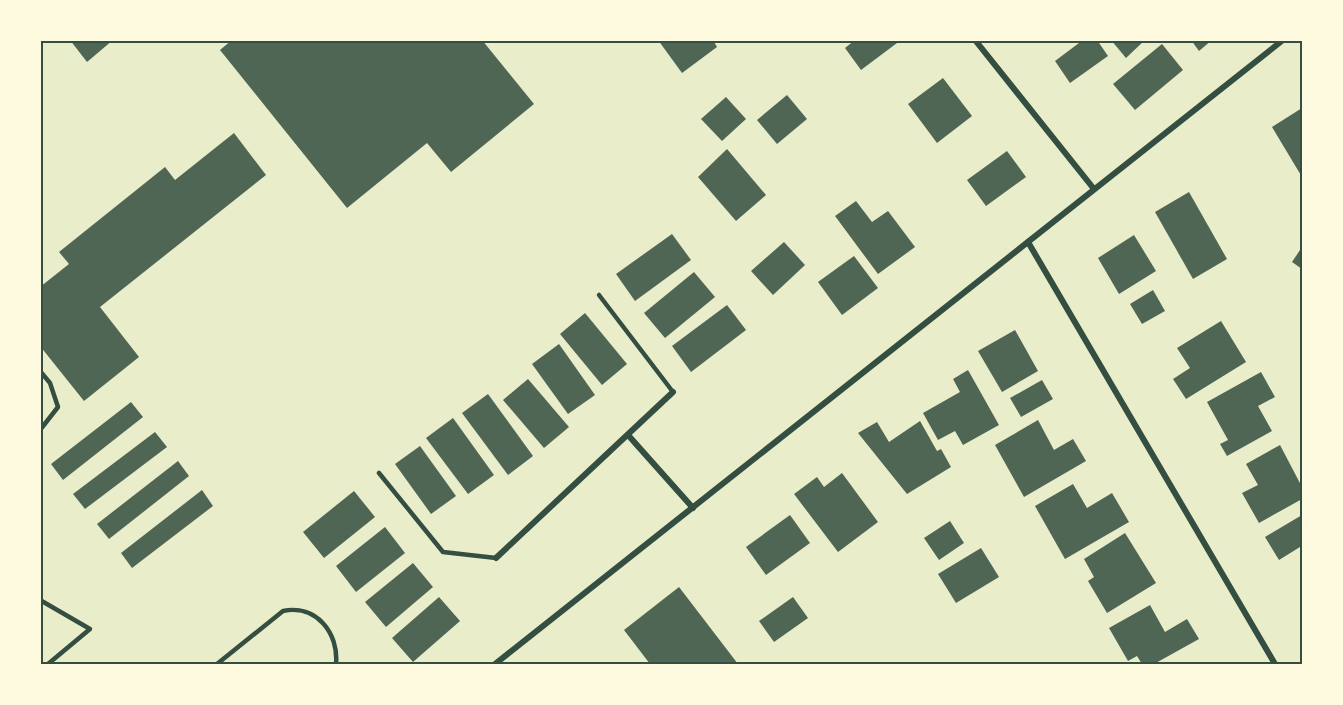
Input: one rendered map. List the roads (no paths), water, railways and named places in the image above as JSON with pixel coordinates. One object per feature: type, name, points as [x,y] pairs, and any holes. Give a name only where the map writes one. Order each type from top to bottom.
[{"type":"street","points":[[975,40],[1094,189]]},
{"type":"street","points":[[495,664],[1283,40]]},
{"type":"street","points":[[1029,242],[1275,664]]},
{"type":"street","points":[[496,558],[673,392]]},
{"type":"street","points":[[628,435],[693,508]]},
{"type":"lane","points":[[599,295],[673,392]]},
{"type":"lane","points":[[40,371],[50,384],[58,407],[40,430]]},
{"type":"lane","points":[[379,473],[443,552],[496,558]]},
{"type":"lane","points":[[40,600],[90,629],[48,664]]},
{"type":"lane","points":[[217,664],[283,611],[295,608],[322,621],[338,648],[336,664]]}]
